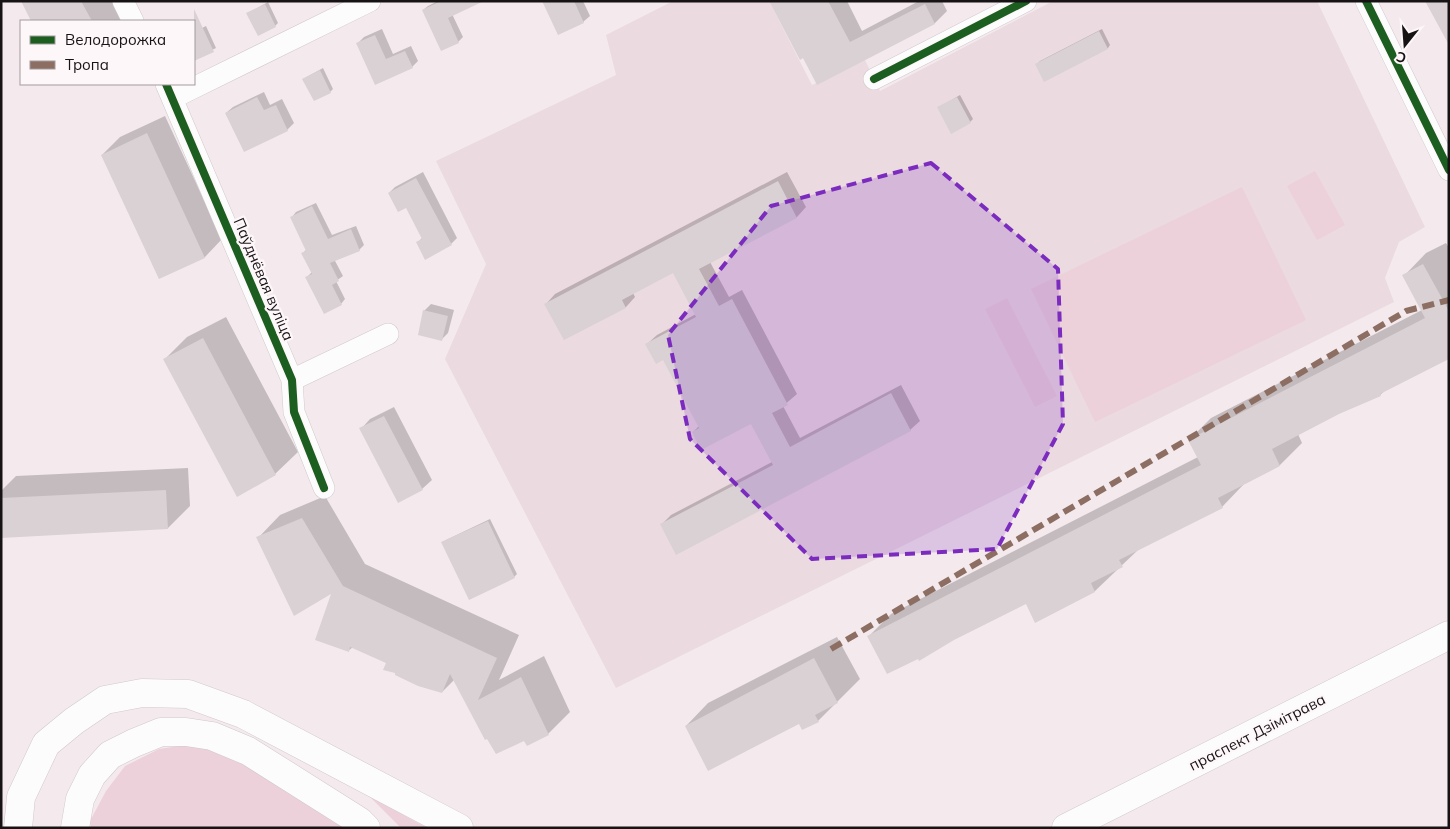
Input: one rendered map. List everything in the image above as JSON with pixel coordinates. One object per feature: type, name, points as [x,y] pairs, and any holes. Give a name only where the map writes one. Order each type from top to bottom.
[{"type":"main road","name":"праспект Дзімітрава","points":[[1066,828],[1449,635]]},
{"type":"main road","points":[[18,828],[20,797],[46,744],[74,721],[105,700],[142,692],[188,694],[243,714],[459,828]]},
{"type":"main road","points":[[75,828],[80,799],[92,774],[110,755],[161,732],[186,732],[212,736],[248,751],[359,821],[366,828]]},
{"type":"street","points":[[123,1],[133,20]]},
{"type":"street","points":[[195,80],[370,1]]},
{"type":"street","points":[[874,79],[1026,1]]},
{"type":"street","points":[[1366,1],[1449,170]]},
{"type":"street","points":[[170,91],[183,85]]},
{"type":"street","name":"Паўднёвая вуліца","points":[[170,91],[292,380],[294,412],[324,488]]},
{"type":"street","points":[[292,380],[388,334]]},
{"type":"highlighted area","points":[[931,163],[1058,269],[1063,424],[997,549],[812,559],[690,439],[668,335],[771,206]]},
{"type":"shaded area","points":[[673,1],[769,1],[812,85],[865,60],[880,91],[1053,1],[1317,1],[1425,227],[1399,242],[1385,278],[1394,302],[616,688],[445,359],[486,264],[436,161],[616,75],[606,35]]},
{"type":"shaded area","points":[[1315,171],[1345,225],[1317,240],[1287,186]]},
{"type":"shaded area","points":[[1242,187],[1306,320],[1095,422],[1031,289]]},
{"type":"shaded area","points":[[1007,298],[1057,396],[1035,407],[985,309]]},
{"type":"shaded area","points":[[192,744],[251,763],[349,828],[91,828],[90,821],[106,791],[125,766],[159,749]]},
{"type":"shaded area","points":[[369,796],[427,828],[401,828]]},
{"type":"building","points":[[21,1],[81,1],[91,20],[30,20]]},
{"type":"building","points":[[441,1],[484,1],[448,18],[459,43],[441,51],[422,10]]},
{"type":"building","points":[[542,1],[574,1],[584,23],[558,35]]},
{"type":"building","points":[[769,1],[828,1],[850,42],[925,4],[935,24],[817,85],[803,58],[800,60]]},
{"type":"building","points":[[1425,1],[1449,1],[1449,45]]},
{"type":"building","points":[[265,4],[276,27],[258,36],[246,13]]},
{"type":"building","points":[[194,9],[214,52],[195,61],[195,20]]},
{"type":"building","points":[[1099,31],[1108,49],[1044,82],[1035,64]]},
{"type":"building","points":[[375,35],[386,59],[405,51],[413,68],[375,85],[356,43]]},
{"type":"building","points":[[320,70],[331,93],[314,101],[302,79]]},
{"type":"building","points":[[257,97],[264,110],[276,105],[288,131],[244,152],[225,113]]},
{"type":"building","points":[[957,97],[971,123],[951,134],[937,107]]},
{"type":"building","points":[[147,133],[205,258],[159,279],[101,155]]},
{"type":"building","points":[[416,178],[452,245],[425,260],[416,242],[422,239],[406,208],[398,212],[388,193]]},
{"type":"building","points":[[778,181],[797,218],[699,269],[719,306],[732,299],[788,405],[772,413],[790,447],[891,393],[911,431],[676,555],[660,524],[773,465],[751,424],[701,450],[692,432],[699,428],[663,360],[656,364],[645,344],[696,317],[673,273],[622,300],[626,308],[564,340],[544,304]]},
{"type":"building","points":[[312,206],[328,239],[351,229],[360,251],[330,263],[339,281],[332,285],[342,305],[324,314],[305,277],[312,274],[301,253],[306,251],[290,217]]},
{"type":"building","points":[[1423,264],[1449,311],[1449,359],[1380,394],[1381,396],[1339,414],[1272,449],[1280,466],[1218,498],[1223,508],[1119,560],[1123,567],[1091,583],[1095,592],[1035,623],[1026,604],[954,640],[919,661],[918,659],[887,674],[867,636],[1201,465],[1188,440],[1425,318],[1402,275]]},
{"type":"building","points":[[423,310],[448,316],[442,341],[418,335]]},
{"type":"building","points":[[203,338],[276,475],[237,497],[163,359]]},
{"type":"building","points":[[384,416],[423,490],[398,503],[359,428]]},
{"type":"building","points":[[166,490],[168,529],[1,538],[1,498]]},
{"type":"building","points":[[302,518],[343,586],[497,658],[478,700],[521,677],[549,735],[527,746],[524,741],[496,754],[487,739],[485,740],[450,674],[442,693],[418,686],[395,675],[395,673],[383,670],[386,663],[350,647],[349,652],[315,640],[331,594],[294,616],[256,537]]},
{"type":"building","points":[[488,521],[515,578],[469,600],[441,542]]},
{"type":"building","points":[[814,658],[838,703],[815,715],[819,722],[802,730],[799,724],[708,771],[685,726]]},
{"type":"marked path","points":[[831,649],[1406,311],[1449,300]]},
{"type":"cycle path","points":[[874,79],[1026,1]]},
{"type":"cycle path","points":[[1366,1],[1449,170]]},
{"type":"cycle path","points":[[166,85],[292,380],[294,412],[324,488]]}]
